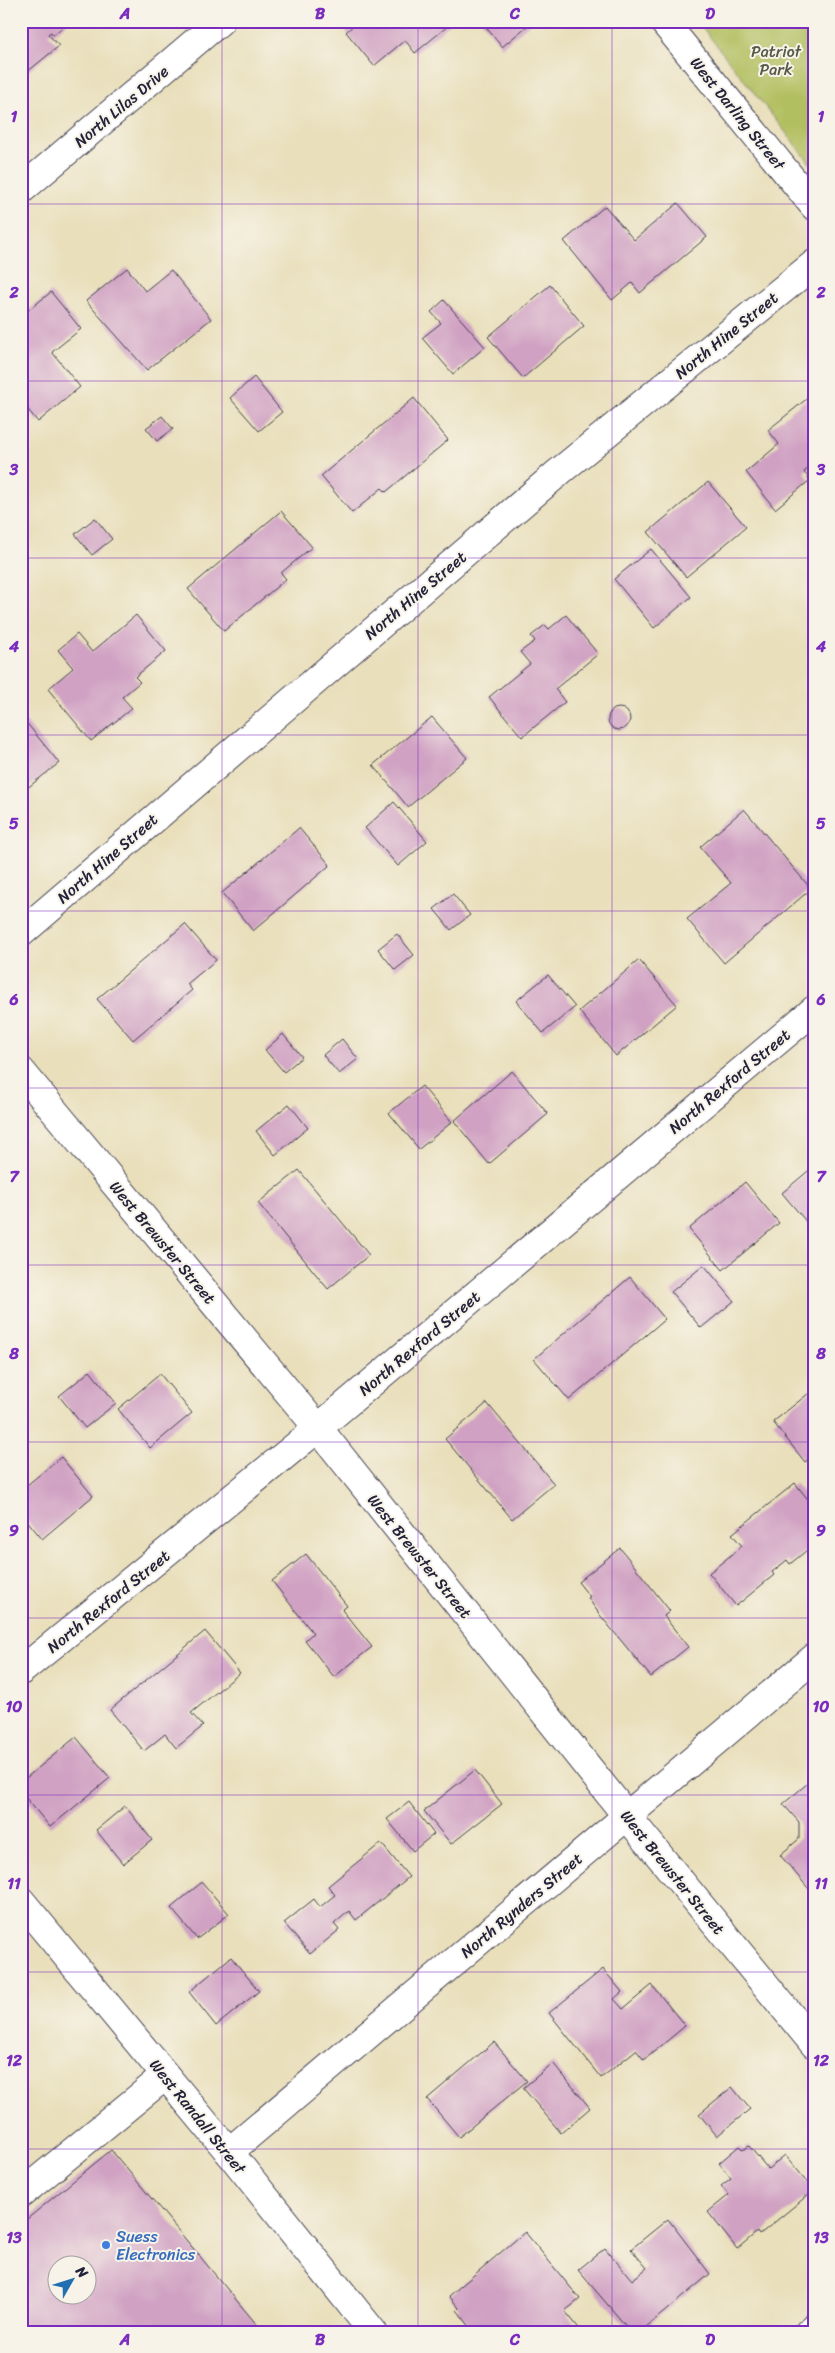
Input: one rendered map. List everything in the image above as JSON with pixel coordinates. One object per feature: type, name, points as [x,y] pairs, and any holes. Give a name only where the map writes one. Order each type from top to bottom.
[{"type":"street","name":"North Lilas Drive","points":[[21,190],[220,21]]},
{"type":"street","name":"West Darling Street","points":[[663,21],[814,206]]},
{"type":"street","name":"North Hine Street","points":[[21,933],[559,472],[814,264]]},
{"type":"street","name":"North Rexford Street","points":[[21,1671],[318,1428],[814,1010]]},
{"type":"street","name":"West Brewster Street","points":[[21,1071],[318,1428],[626,1815],[814,2044]]},
{"type":"street","name":"North Rynders Street","points":[[229,2152],[814,1658]]},
{"type":"street","name":"West Randall Street","points":[[21,1901],[229,2152],[372,2332]]},
{"type":"street","points":[[21,2194],[166,2076]]},
{"type":"street","points":[[809,2332],[814,2328]]},
{"type":"green space","name":"Patriot Park","points":[[697,21],[814,21],[814,168]]},
{"type":"building","points":[[21,21],[70,21],[53,35],[51,32],[48,34],[59,46],[21,77]]},
{"type":"building","points":[[358,21],[454,21],[415,53],[405,40],[374,66],[346,32]]},
{"type":"building","points":[[481,21],[533,21],[502,47]]},
{"type":"building","points":[[678,203],[707,237],[640,293],[632,283],[612,300],[564,241],[605,206],[634,240]]},
{"type":"building","points":[[127,268],[145,291],[171,270],[211,319],[147,370],[86,301]]},
{"type":"building","points":[[550,285],[584,326],[523,378],[488,337]]},
{"type":"building","points":[[51,292],[81,329],[52,352],[80,387],[38,422],[21,401],[21,316]]},
{"type":"building","points":[[444,300],[485,347],[453,374],[422,338],[441,323],[431,312]]},
{"type":"building","points":[[254,377],[282,412],[259,431],[230,398]]},
{"type":"building","points":[[814,393],[814,464],[804,472],[810,480],[775,509],[746,472],[779,444],[768,430]]},
{"type":"building","points":[[414,398],[448,440],[386,492],[382,488],[352,513],[321,476]]},
{"type":"building","points":[[162,416],[173,429],[157,441],[146,428]]},
{"type":"building","points":[[708,482],[746,527],[686,577],[648,532]]},
{"type":"building","points":[[281,511],[312,547],[281,573],[286,579],[224,631],[188,589]]},
{"type":"building","points":[[95,518],[112,539],[92,555],[75,534]]},
{"type":"building","points":[[651,549],[691,597],[654,628],[614,579]]},
{"type":"building","points":[[136,615],[166,651],[135,677],[140,682],[122,697],[132,708],[91,741],[48,689],[73,668],[58,650],[77,634],[92,652]]},
{"type":"building","points":[[566,615],[598,654],[555,689],[565,702],[522,737],[489,697],[530,664],[520,652],[535,641],[531,636],[545,625],[549,629]]},
{"type":"building","points":[[619,708],[627,711],[630,719],[627,727],[619,730],[611,727],[608,719],[611,711]]},
{"type":"building","points":[[432,717],[467,758],[408,807],[373,765]]},
{"type":"building","points":[[25,721],[59,763],[21,793],[21,723]]},
{"type":"building","points":[[394,802],[427,841],[398,866],[365,828]]},
{"type":"building","points":[[744,809],[811,889],[724,963],[687,919],[731,883],[700,847]]},
{"type":"building","points":[[299,828],[330,865],[253,931],[222,893]]},
{"type":"building","points":[[453,894],[470,915],[451,930],[434,909]]},
{"type":"building","points":[[185,924],[216,960],[187,984],[192,990],[133,1040],[97,999]]},
{"type":"building","points":[[397,934],[414,955],[395,970],[378,949]]},
{"type":"building","points":[[639,960],[677,1005],[616,1056],[579,1011]]},
{"type":"building","points":[[548,975],[575,1007],[543,1033],[516,1001]]},
{"type":"building","points":[[283,1034],[302,1057],[284,1072],[265,1050]]},
{"type":"building","points":[[342,1039],[358,1059],[339,1074],[323,1055]]},
{"type":"building","points":[[512,1071],[548,1114],[489,1164],[454,1121]]},
{"type":"building","points":[[422,1086],[452,1122],[419,1149],[389,1113]]},
{"type":"building","points":[[289,1104],[308,1128],[275,1155],[256,1131]]},
{"type":"building","points":[[814,1166],[814,1223],[810,1226],[782,1193]]},
{"type":"building","points":[[299,1170],[369,1255],[328,1289],[258,1203]]},
{"type":"building","points":[[745,1182],[779,1223],[723,1270],[689,1229]]},
{"type":"building","points":[[704,1265],[734,1301],[701,1328],[671,1292]]},
{"type":"building","points":[[630,1277],[665,1319],[569,1400],[534,1359]]},
{"type":"building","points":[[90,1371],[116,1403],[85,1428],[59,1396]]},
{"type":"building","points":[[160,1374],[192,1413],[150,1448],[118,1409]]},
{"type":"building","points":[[814,1389],[814,1455],[805,1462],[773,1422]]},
{"type":"building","points":[[487,1403],[554,1484],[512,1519],[445,1439]]},
{"type":"building","points":[[61,1457],[93,1496],[42,1539],[21,1513],[21,1490]]},
{"type":"building","points":[[795,1483],[814,1507],[814,1538],[808,1542],[812,1546],[790,1564],[787,1560],[772,1572],[774,1575],[736,1606],[709,1573],[742,1546],[732,1534]]},
{"type":"building","points":[[620,1548],[670,1611],[664,1616],[688,1647],[651,1677],[600,1615],[588,1598],[590,1597],[578,1582]]},
{"type":"building","points":[[306,1554],[347,1606],[342,1610],[372,1647],[334,1677],[305,1640],[313,1633],[272,1581]]},
{"type":"building","points":[[205,1631],[240,1673],[191,1713],[203,1726],[176,1748],[165,1734],[144,1751],[110,1710]]},
{"type":"building","points":[[76,1737],[110,1778],[50,1827],[21,1792],[21,1782]]},
{"type":"building","points":[[475,1770],[502,1804],[451,1844],[424,1811]]},
{"type":"building","points":[[814,1778],[814,1895],[780,1855],[799,1839],[799,1822],[783,1804]]},
{"type":"building","points":[[409,1802],[434,1834],[413,1851],[387,1819]]},
{"type":"building","points":[[125,1806],[152,1840],[123,1864],[96,1830]]},
{"type":"building","points":[[381,1843],[409,1877],[356,1920],[349,1911],[334,1924],[339,1930],[310,1954],[284,1923],[314,1899],[320,1907],[335,1895],[328,1886]]},
{"type":"building","points":[[202,1882],[229,1914],[197,1939],[171,1908]]},
{"type":"building","points":[[231,1957],[259,1991],[216,2026],[189,1992]]},
{"type":"building","points":[[603,1969],[622,1992],[614,1999],[623,2009],[652,1985],[685,2026],[644,2060],[636,2050],[601,2078],[549,2013]]},
{"type":"building","points":[[494,2042],[527,2081],[459,2137],[427,2099]]},
{"type":"building","points":[[553,2063],[590,2108],[561,2133],[523,2088]]},
{"type":"building","points":[[732,2087],[750,2109],[717,2136],[699,2114]]},
{"type":"building","points":[[739,2146],[743,2150],[749,2146],[768,2169],[785,2155],[814,2190],[759,2235],[757,2232],[737,2249],[708,2212],[729,2195],[721,2186],[731,2178],[719,2163]]},
{"type":"building","name":"Suess Electronics","points":[[111,2150],[263,2332],[21,2332],[21,2224]]},
{"type":"building","points":[[668,2219],[710,2274],[640,2332],[631,2332],[578,2270],[605,2248],[632,2280],[647,2268],[631,2249]]},
{"type":"building","points":[[525,2232],[580,2299],[565,2311],[582,2332],[474,2332],[449,2296]]},
{"type":"place","name":"Suess Electronics","points":[[106,2245]]}]
